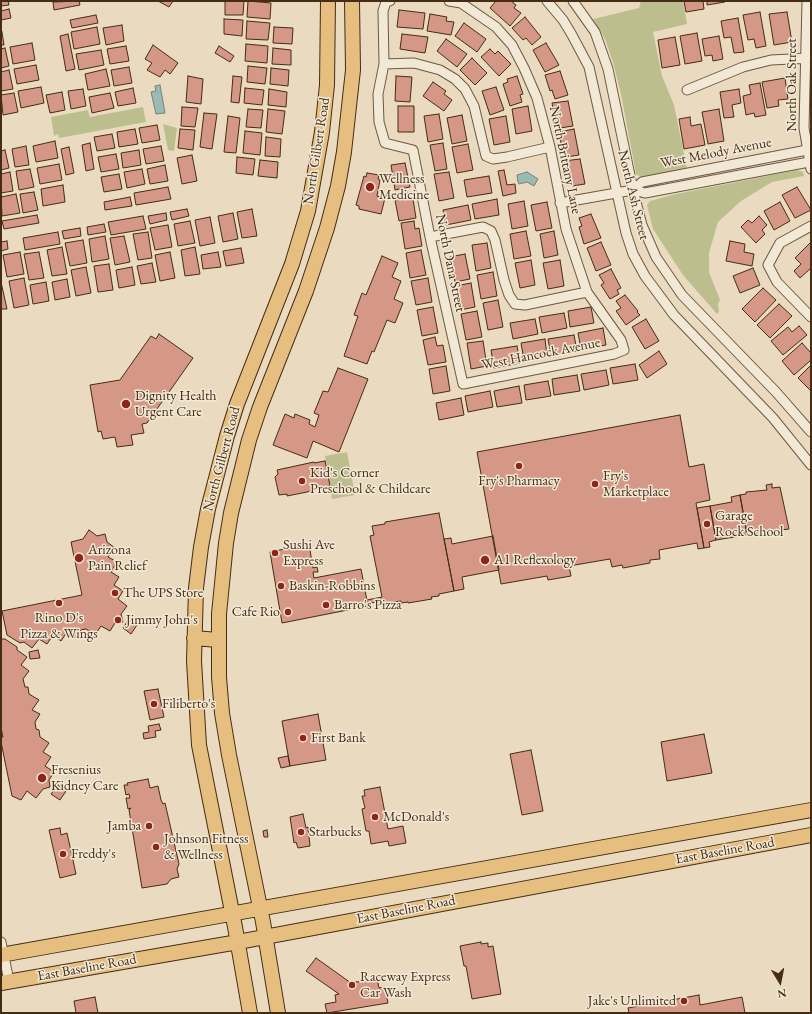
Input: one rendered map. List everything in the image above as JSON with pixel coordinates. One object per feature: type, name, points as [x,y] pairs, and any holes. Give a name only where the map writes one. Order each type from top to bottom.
[{"type":"main road","name":"North Gilbert Road","points":[[250,1013],[238,942],[199,745],[194,638],[201,547],[219,462],[237,404],[292,264],[308,211],[322,132],[327,85],[328,1]]},
{"type":"main road","name":"North Gilbert Road","points":[[278,1013],[263,922],[229,755],[222,713],[218,640],[226,543],[231,513],[244,459],[260,407],[306,291],[328,224],[338,186],[344,152],[353,70],[352,1]]},
{"type":"main road","points":[[194,638],[218,640]]},
{"type":"main road","name":"East Baseline Road","points":[[2,951],[232,913],[811,810]]},
{"type":"main road","name":"East Baseline Road","points":[[5,982],[238,942],[811,835]]},
{"type":"street","name":"North Brittany Lane","points":[[449,1],[462,3],[496,27],[512,45],[537,98],[550,147],[566,229],[587,292],[621,340],[624,350]]},
{"type":"street","name":"North Ash Street","points":[[547,1],[563,20],[588,67],[626,233],[633,254],[645,276],[660,298],[686,328],[773,418],[811,465]]},
{"type":"street","name":"North Ash Street","points":[[573,1],[594,32],[608,69],[633,190],[648,242],[682,295],[776,392],[811,432]]},
{"type":"street","name":"North Oak Street","points":[[807,1],[808,58],[804,121],[810,165]]},
{"type":"street","name":"North Dana Street","points":[[388,2],[383,11],[384,64],[378,94],[379,122],[385,143],[413,150],[430,237],[463,384]]},
{"type":"street","points":[[687,90],[743,67],[764,61],[808,58]]},
{"type":"street","points":[[384,64],[414,63],[440,70],[455,79],[465,89],[474,106],[486,156],[493,159],[550,147]]},
{"type":"street","name":"West Melody Avenue","points":[[633,190],[642,182],[807,150]]},
{"type":"street","name":"West Melody Avenue","points":[[560,203],[633,190],[645,194],[810,165]]},
{"type":"street","points":[[811,226],[780,243],[768,265],[777,282],[811,317]]},
{"type":"street","points":[[430,237],[483,227],[491,231],[495,240],[504,280],[509,295],[515,304],[525,304],[587,292]]},
{"type":"street","name":"West Hancock Avenue","points":[[463,384],[614,354],[624,350]]},
{"type":"street","points":[[2,951],[5,982]]},
{"type":"green space","points":[[641,1],[683,1],[687,24],[653,32],[662,76],[674,105],[687,169],[647,178],[636,174],[621,94],[613,62],[605,39],[593,19],[639,8]]},
{"type":"green space","points":[[143,107],[146,122],[59,138],[58,134],[54,136],[51,117],[88,110],[90,117]]},
{"type":"green space","points":[[163,124],[177,128],[174,151],[168,150]]},
{"type":"green space","points":[[797,170],[803,172],[804,176],[772,182],[741,201],[718,222],[709,253],[709,272],[720,300],[718,304],[719,312],[717,314],[683,275],[653,229],[647,205],[650,201],[676,194]]},
{"type":"green space","points":[[347,452],[355,495],[332,499],[325,456]]},
{"type":"water","points":[[160,85],[165,113],[156,114],[151,92],[156,91],[155,86]]},
{"type":"water","points":[[527,172],[538,179],[534,186],[527,182],[519,184],[518,182],[517,175]]},
{"type":"building","points":[[1,1],[8,1],[9,5],[1,6]]},
{"type":"building","points":[[79,1],[80,5],[54,10],[53,2]]},
{"type":"building","points":[[158,1],[173,1],[169,7]]},
{"type":"building","points":[[225,1],[244,1],[243,15],[225,15]]},
{"type":"building","points":[[248,1],[271,3],[270,19],[247,17]]},
{"type":"building","points":[[496,1],[511,1],[516,5],[514,8],[521,13],[510,26],[490,8]]},
{"type":"building","points":[[684,1],[703,1],[704,9],[686,12]]},
{"type":"building","points":[[707,1],[725,1],[725,2],[707,5]]},
{"type":"building","points":[[9,9],[11,18],[1,20],[1,11]]},
{"type":"building","points":[[399,10],[425,13],[423,29],[397,27]]},
{"type":"building","points":[[760,12],[766,46],[756,48],[754,39],[748,40],[743,15]]},
{"type":"building","points":[[787,12],[792,42],[774,45],[769,14]]},
{"type":"building","points":[[430,14],[447,17],[446,21],[454,22],[451,35],[427,31]]},
{"type":"building","points":[[96,15],[98,23],[72,28],[70,20]]},
{"type":"building","points":[[525,17],[541,37],[532,45],[526,38],[523,40],[512,28]]},
{"type":"building","points":[[738,18],[744,52],[734,53],[731,37],[724,38],[721,21]]},
{"type":"building","points":[[224,19],[243,20],[242,36],[224,34]]},
{"type":"building","points":[[247,21],[270,23],[268,40],[246,39]]},
{"type":"building","points":[[464,23],[486,39],[477,52],[455,36]]},
{"type":"building","points":[[122,25],[124,41],[106,45],[103,28]]},
{"type":"building","points":[[97,27],[100,44],[74,49],[71,32]]},
{"type":"building","points":[[274,27],[293,28],[292,44],[273,43]]},
{"type":"building","points":[[2,32],[4,45],[1,45]]},
{"type":"building","points":[[697,33],[702,61],[685,64],[680,36]]},
{"type":"building","points":[[68,34],[75,69],[66,71],[60,36]]},
{"type":"building","points":[[402,34],[428,37],[425,53],[400,49]]},
{"type":"building","points":[[719,36],[723,59],[713,61],[712,55],[705,56],[702,39]]},
{"type":"building","points":[[675,37],[680,65],[662,68],[658,40]]},
{"type":"building","points":[[446,39],[467,54],[457,67],[437,51]]},
{"type":"building","points":[[32,43],[35,60],[13,64],[10,47]]},
{"type":"building","points":[[546,43],[559,65],[545,72],[533,50]]},
{"type":"building","points":[[246,44],[268,46],[267,63],[245,61]]},
{"type":"building","points":[[153,45],[178,63],[170,74],[165,70],[160,77],[147,70],[152,63],[145,59]]},
{"type":"building","points":[[126,46],[129,61],[110,64],[107,49]]},
{"type":"building","points":[[219,46],[234,56],[230,62],[215,53]]},
{"type":"building","points":[[5,48],[9,66],[1,68],[1,49]]},
{"type":"building","points":[[273,48],[291,50],[291,65],[272,64]]},
{"type":"building","points":[[490,49],[495,54],[498,51],[511,64],[499,76],[481,57]]},
{"type":"building","points":[[101,50],[104,65],[79,70],[76,54]]},
{"type":"building","points":[[472,58],[487,73],[475,85],[460,70]]},
{"type":"building","points":[[36,65],[39,80],[17,84],[14,69]]},
{"type":"building","points":[[248,66],[267,68],[265,84],[247,82]]},
{"type":"building","points":[[129,67],[132,83],[114,86],[111,70]]},
{"type":"building","points":[[271,68],[289,70],[288,86],[270,84]]},
{"type":"building","points":[[106,69],[110,86],[88,90],[85,74]]},
{"type":"building","points":[[9,70],[13,89],[1,91],[1,72]]},
{"type":"building","points":[[560,71],[568,95],[555,99],[552,90],[550,91],[545,75]]},
{"type":"building","points":[[188,76],[203,79],[201,104],[186,102]]},
{"type":"building","points":[[233,76],[242,77],[239,103],[231,102]]},
{"type":"building","points":[[396,76],[412,77],[410,102],[395,101]]},
{"type":"building","points":[[517,76],[523,94],[520,95],[522,102],[510,106],[503,84],[508,82],[507,79]]},
{"type":"building","points":[[785,78],[788,99],[778,100],[779,106],[767,108],[762,82]]},
{"type":"building","points":[[433,82],[446,91],[444,94],[452,100],[444,111],[423,96]]},
{"type":"building","points":[[760,83],[766,115],[755,117],[754,113],[746,115],[743,96],[751,94],[749,85]]},
{"type":"building","points":[[41,87],[44,103],[21,108],[18,91]]},
{"type":"building","points":[[496,87],[504,110],[490,115],[482,91]]},
{"type":"building","points":[[133,88],[136,103],[118,106],[115,92]]},
{"type":"building","points":[[245,88],[264,90],[262,105],[244,103]]},
{"type":"building","points":[[83,89],[86,106],[71,109],[68,91]]},
{"type":"building","points":[[269,89],[287,92],[286,107],[268,105]]},
{"type":"building","points":[[739,89],[741,103],[732,105],[734,117],[724,118],[720,92]]},
{"type":"building","points":[[62,92],[65,110],[50,113],[46,95]]},
{"type":"building","points":[[14,93],[18,112],[3,115],[1,95]]},
{"type":"building","points":[[110,93],[114,108],[92,113],[89,97]]},
{"type":"building","points":[[568,101],[573,126],[560,128],[559,119],[555,120],[552,103]]},
{"type":"building","points":[[398,106],[414,106],[414,132],[398,132]]},
{"type":"building","points":[[528,106],[532,131],[516,134],[512,109]]},
{"type":"building","points":[[182,107],[198,108],[195,127],[181,126]]},
{"type":"building","points":[[248,109],[263,110],[261,128],[246,127]]},
{"type":"building","points":[[268,109],[285,111],[282,134],[266,132]]},
{"type":"building","points":[[719,109],[724,141],[708,144],[702,112]]},
{"type":"building","points":[[204,113],[217,114],[212,149],[200,147]]},
{"type":"building","points":[[439,114],[443,139],[428,142],[424,116]]},
{"type":"building","points":[[462,115],[467,141],[452,144],[447,118]]},
{"type":"building","points":[[228,116],[240,118],[236,153],[224,152]]},
{"type":"building","points":[[506,116],[510,142],[494,145],[489,119]]},
{"type":"building","points":[[690,117],[691,126],[701,124],[705,145],[684,149],[679,119]]},
{"type":"building","points":[[157,125],[160,140],[142,143],[139,128]]},
{"type":"building","points":[[135,129],[138,144],[119,147],[117,132]]},
{"type":"building","points":[[180,129],[195,130],[193,150],[178,148]]},
{"type":"building","points":[[574,129],[579,155],[566,157],[565,149],[562,149],[559,132]]},
{"type":"building","points":[[245,131],[262,133],[260,155],[243,153]]},
{"type":"building","points":[[112,134],[115,148],[97,151],[94,137]]},
{"type":"building","points":[[266,137],[281,139],[280,157],[265,156]]},
{"type":"building","points":[[55,141],[58,158],[36,162],[33,146]]},
{"type":"building","points":[[90,143],[94,169],[86,171],[82,145]]},
{"type":"building","points":[[443,143],[447,169],[435,171],[430,145]]},
{"type":"building","points":[[468,144],[473,170],[457,173],[452,147]]},
{"type":"building","points":[[26,146],[29,165],[15,167],[12,149]]},
{"type":"building","points":[[161,146],[164,161],[146,164],[143,149]]},
{"type":"building","points":[[69,147],[74,173],[66,175],[61,149]]},
{"type":"building","points":[[5,150],[9,168],[1,170],[1,151]]},
{"type":"building","points":[[139,150],[141,165],[123,168],[121,153]]},
{"type":"building","points":[[116,154],[119,169],[101,172],[98,157]]},
{"type":"building","points":[[192,155],[197,181],[182,184],[177,158]]},
{"type":"building","points":[[237,157],[255,159],[253,175],[236,173]]},
{"type":"building","points":[[580,159],[585,184],[572,186],[570,177],[567,177],[564,161]]},
{"type":"building","points":[[260,160],[278,162],[277,178],[258,176]]},
{"type":"building","points":[[405,163],[410,187],[395,190],[391,165]]},
{"type":"building","points":[[59,164],[62,180],[40,184],[37,168]]},
{"type":"building","points":[[165,165],[168,181],[150,184],[147,169]]},
{"type":"building","points":[[30,169],[34,187],[19,190],[16,171]]},
{"type":"building","points":[[142,169],[145,184],[127,188],[124,172]]},
{"type":"building","points":[[504,170],[507,185],[515,184],[516,193],[503,196],[498,171]]},
{"type":"building","points":[[10,172],[13,191],[1,193],[1,174]]},
{"type":"building","points":[[449,172],[454,198],[439,201],[434,174]]},
{"type":"building","name":"Wellness Medicine","points":[[367,173],[379,175],[378,179],[380,180],[377,196],[385,198],[381,214],[359,209],[359,206],[356,205],[364,176],[366,177]]},
{"type":"building","points":[[119,174],[122,189],[104,192],[101,177]]},
{"type":"building","points":[[489,176],[492,193],[467,197],[464,180]]},
{"type":"building","points":[[63,185],[65,202],[43,206],[41,189]]},
{"type":"building","points":[[168,187],[171,199],[136,205],[134,193]]},
{"type":"building","points":[[797,187],[811,210],[795,218],[782,195]]},
{"type":"building","points":[[34,192],[38,210],[23,213],[20,194]]},
{"type":"building","points":[[407,192],[409,200],[413,199],[416,218],[399,221],[394,195]]},
{"type":"building","points":[[16,194],[20,213],[2,216],[1,197]]},
{"type":"building","points":[[130,197],[132,206],[105,210],[104,202]]},
{"type":"building","points":[[497,199],[499,215],[475,219],[472,204]]},
{"type":"building","points":[[524,201],[528,226],[512,229],[508,204]]},
{"type":"building","points":[[547,202],[552,228],[536,231],[531,205]]},
{"type":"building","points":[[780,202],[790,221],[774,230],[764,211]]},
{"type":"building","points":[[468,205],[471,220],[446,225],[443,210]]},
{"type":"building","points":[[187,209],[189,216],[172,220],[170,212]]},
{"type":"building","points":[[252,209],[257,236],[242,238],[237,212]]},
{"type":"building","points":[[166,213],[167,220],[150,224],[148,216]]},
{"type":"building","points":[[233,213],[238,239],[223,242],[218,216]]},
{"type":"building","points":[[591,214],[601,238],[584,244],[579,227],[582,226],[579,218]]},
{"type":"building","points":[[37,215],[39,223],[4,229],[2,221]]},
{"type":"building","points":[[143,216],[146,229],[111,235],[108,222]]},
{"type":"building","points":[[759,216],[767,225],[762,230],[765,234],[756,243],[741,227],[748,220],[752,223]]},
{"type":"building","points":[[210,217],[215,243],[200,246],[195,220]]},
{"type":"building","points":[[190,221],[195,243],[178,246],[174,224]]},
{"type":"building","points":[[414,221],[415,229],[419,228],[422,246],[405,249],[401,223]]},
{"type":"building","points":[[104,224],[106,232],[88,235],[87,227]]},
{"type":"building","points":[[168,225],[172,247],[155,250],[150,228]]},
{"type":"building","points":[[80,228],[81,236],[64,239],[62,231]]},
{"type":"building","points":[[526,231],[531,256],[514,259],[510,234]]},
{"type":"building","points":[[554,231],[558,255],[544,258],[540,234]]},
{"type":"building","points":[[58,232],[60,244],[25,250],[23,238]]},
{"type":"building","points":[[148,232],[152,258],[138,260],[133,234]]},
{"type":"building","points":[[105,236],[109,259],[92,262],[89,239]]},
{"type":"building","points":[[124,236],[130,262],[115,265],[110,238]]},
{"type":"building","points":[[83,240],[87,263],[70,266],[65,243]]},
{"type":"building","points":[[7,241],[8,249],[1,251],[1,242]]},
{"type":"building","points":[[730,241],[745,244],[744,252],[754,254],[752,266],[726,261]]},
{"type":"building","points":[[601,242],[611,265],[596,271],[587,248]]},
{"type":"building","points":[[811,242],[811,268],[800,278],[794,271],[801,264],[795,258]]},
{"type":"building","points":[[487,243],[491,268],[476,271],[472,245]]},
{"type":"building","points":[[62,247],[67,274],[52,276],[47,250]]},
{"type":"building","points":[[195,247],[200,274],[185,276],[181,250]]},
{"type":"building","points":[[241,248],[244,263],[226,266],[223,251]]},
{"type":"building","points":[[421,250],[426,275],[410,278],[406,253]]},
{"type":"building","points":[[20,252],[24,274],[7,277],[3,255]]},
{"type":"building","points":[[39,252],[44,278],[29,280],[24,254]]},
{"type":"building","points":[[170,252],[175,278],[160,281],[155,255]]},
{"type":"building","points":[[218,252],[221,267],[203,269],[201,255]]},
{"type":"building","points":[[465,254],[470,279],[455,282],[450,257]]},
{"type":"building","points":[[382,256],[398,263],[392,277],[401,281],[394,299],[403,303],[395,323],[387,320],[374,352],[372,351],[367,364],[344,356],[358,316],[354,315],[362,293],[366,295]]},
{"type":"building","points":[[531,260],[535,285],[520,288],[515,263]]},
{"type":"building","points":[[560,260],[564,286],[548,289],[543,263]]},
{"type":"building","points":[[152,263],[156,282],[141,284],[137,266]]},
{"type":"building","points":[[109,264],[113,290],[98,292],[94,266]]},
{"type":"building","points":[[86,267],[91,293],[76,296],[71,270]]},
{"type":"building","points":[[132,267],[135,285],[119,288],[116,270]]},
{"type":"building","points":[[753,268],[760,285],[740,293],[733,276]]},
{"type":"building","points":[[611,269],[621,288],[617,290],[619,294],[610,299],[601,285],[604,283],[599,275]]},
{"type":"building","points":[[493,272],[497,296],[481,299],[477,275]]},
{"type":"building","points":[[24,278],[29,305],[14,308],[9,281]]},
{"type":"building","points":[[428,278],[432,302],[416,305],[411,281]]},
{"type":"building","points":[[67,279],[70,297],[55,300],[52,282]]},
{"type":"building","points":[[1,282],[7,309],[1,309]]},
{"type":"building","points":[[46,282],[49,301],[33,304],[30,285]]},
{"type":"building","points":[[471,283],[475,307],[460,310],[455,286]]},
{"type":"building","points":[[763,288],[776,300],[755,322],[742,309]]},
{"type":"building","points":[[625,295],[640,315],[626,325],[616,311],[621,308],[616,301]]},
{"type":"building","points":[[498,300],[503,327],[488,330],[483,303]]},
{"type":"building","points":[[779,304],[792,316],[770,338],[757,325]]},
{"type":"building","points":[[433,307],[438,333],[422,336],[417,310]]},
{"type":"building","points":[[591,307],[594,323],[570,327],[568,311]]},
{"type":"building","points":[[477,311],[482,337],[466,340],[461,314]]},
{"type":"building","points":[[564,313],[567,328],[542,333],[539,317]]},
{"type":"building","points":[[535,319],[538,334],[513,339],[510,323]]},
{"type":"building","points":[[646,319],[659,341],[645,349],[632,327]]},
{"type":"building","points":[[799,326],[807,335],[783,355],[771,341],[788,327],[792,332]]},
{"type":"building","points":[[603,328],[606,345],[581,349],[578,333]]},
{"type":"building","name":"Dignity Health Urgent Care","points":[[159,334],[193,358],[147,423],[142,424],[144,433],[131,435],[133,445],[117,447],[115,437],[103,439],[101,431],[98,432],[90,385],[120,380],[151,336],[156,339]]},
{"type":"building","points":[[574,335],[577,351],[551,355],[548,339]]},
{"type":"building","points":[[435,337],[437,346],[443,345],[446,362],[428,365],[423,340]]},
{"type":"building","points":[[545,339],[547,356],[524,360],[521,343]]},
{"type":"building","points":[[483,341],[487,366],[471,369],[467,343]]},
{"type":"building","points":[[802,343],[811,353],[811,360],[794,375],[782,361]]},
{"type":"building","points":[[517,346],[520,363],[494,368],[491,350]]},
{"type":"building","points":[[659,351],[667,364],[647,378],[639,365]]},
{"type":"building","points":[[635,364],[638,380],[613,384],[610,368]]},
{"type":"building","points":[[811,365],[811,391],[798,378]]},
{"type":"building","points":[[446,366],[450,391],[433,394],[429,369]]},
{"type":"building","points":[[338,368],[368,379],[339,452],[313,441],[307,458],[273,445],[285,414],[294,418],[295,414],[310,420],[309,424],[315,427],[319,415],[314,413],[323,391],[328,392]]},
{"type":"building","points":[[606,370],[609,385],[584,390],[581,374]]},
{"type":"building","points":[[577,375],[580,391],[554,395],[552,379]]},
{"type":"building","points":[[548,381],[551,396],[526,400],[524,385]]},
{"type":"building","points":[[519,386],[522,403],[497,407],[494,391]]},
{"type":"building","points":[[490,391],[493,407],[468,412],[465,396]]},
{"type":"building","points":[[461,398],[464,415],[439,420],[436,403]]},
{"type":"building","name":"Fry's Marketplace","points":[[680,415],[689,467],[704,464],[710,500],[696,503],[704,548],[698,549],[697,543],[659,550],[660,559],[650,560],[650,563],[623,568],[622,565],[612,567],[610,559],[569,566],[571,576],[548,580],[547,576],[501,584],[477,452]]},
{"type":"building","name":"Kid's Corner Preschool & Childcare","points":[[325,461],[330,486],[287,496],[287,494],[279,495],[275,477],[278,474],[277,470]]},
{"type":"building","points":[[772,484],[772,488],[780,487],[789,529],[747,534],[740,495],[746,494],[746,492],[767,490],[766,485]]},
{"type":"building","points":[[740,495],[747,535],[716,540],[710,506],[732,502],[731,497]]},
{"type":"building","name":"Garage Rock School","points":[[710,506],[716,540],[709,542],[710,547],[704,548],[697,508]]},
{"type":"building","points":[[439,513],[454,591],[439,594],[439,596],[431,597],[432,599],[408,603],[401,603],[401,601],[386,603],[385,599],[380,600],[381,602],[367,603],[367,600],[382,597],[370,536],[374,535],[372,526],[385,524],[385,522]]},
{"type":"building","points":[[89,530],[97,536],[105,534],[107,542],[115,548],[108,557],[117,562],[111,572],[119,577],[114,585],[123,591],[118,599],[127,606],[121,614],[123,622],[115,623],[110,631],[101,626],[95,635],[86,629],[81,630],[76,638],[67,632],[61,641],[53,635],[47,644],[39,639],[32,648],[24,642],[20,643],[7,635],[2,611],[82,595],[71,542],[83,539]]},
{"type":"building","points":[[493,536],[499,570],[462,577],[464,589],[454,591],[444,539],[451,538],[452,544]]},
{"type":"building","points":[[309,544],[313,568],[317,567],[318,572],[313,572],[314,578],[361,569],[368,606],[282,623],[270,552]]},
{"type":"building","points":[[129,619],[137,625],[131,634],[123,628]]},
{"type":"building","points":[[1,639],[5,639],[17,647],[17,650],[27,657],[21,665],[29,671],[23,679],[25,687],[28,687],[29,694],[39,700],[32,710],[40,714],[35,722],[36,729],[39,730],[40,737],[49,743],[43,752],[51,757],[45,766],[54,772],[49,780],[50,787],[43,789],[36,798],[27,791],[21,800],[12,796],[1,742],[1,737],[3,737],[1,728]]},
{"type":"building","points":[[38,650],[40,658],[30,659],[29,652]]},
{"type":"building","name":"Filiberto's","points":[[158,689],[164,717],[150,720],[144,691]]},
{"type":"building","name":"First Bank","points":[[318,714],[326,760],[290,766],[282,721]]},
{"type":"building","points":[[159,724],[161,730],[155,731],[156,737],[144,739],[143,733],[149,732],[148,726]]},
{"type":"building","points":[[704,734],[712,773],[667,781],[661,742]]},
{"type":"building","points":[[531,750],[543,811],[522,815],[510,754]]},
{"type":"building","points":[[288,756],[290,766],[281,768],[278,758]]},
{"type":"building","points":[[148,779],[150,788],[158,786],[161,800],[163,804],[165,803],[179,864],[177,869],[179,877],[171,879],[167,884],[142,888],[129,810],[131,808],[128,809],[126,798],[130,798],[129,794],[126,795],[124,785],[128,785],[127,783]]},
{"type":"building","points":[[58,785],[66,791],[60,800],[51,794]]},
{"type":"building","name":"McDonald's","points":[[380,787],[388,829],[403,826],[406,843],[389,846],[388,841],[371,844],[369,831],[366,831],[362,809],[365,808],[362,796],[365,796],[364,790]]},
{"type":"building","name":"Starbucks","points":[[303,814],[306,828],[308,827],[310,846],[298,848],[296,842],[294,843],[290,817]]},
{"type":"building","name":"Freddy's","points":[[60,828],[61,835],[67,833],[76,874],[60,878],[49,830]]},
{"type":"building","points":[[267,830],[268,837],[264,837],[263,831]]},
{"type":"building","points":[[481,942],[481,944],[488,943],[488,947],[493,946],[501,994],[472,999],[466,966],[464,966],[460,946]]},
{"type":"building","name":"Raceway Express Car Wash","points":[[316,958],[351,983],[377,978],[379,988],[385,987],[388,1003],[327,1013],[325,1004],[336,1002],[335,995],[339,994],[306,971]]},
{"type":"building","name":"Jake's Unlimited","points":[[699,995],[700,1005],[742,997],[745,1013],[629,1013],[628,1008]]},
{"type":"building","points":[[95,997],[98,1013],[76,1013],[74,1001]]},
{"type":"place","name":"Wellness Medicine","points":[[370,187]]},
{"type":"place","name":"Dignity Health Urgent Care","points":[[126,404]]},
{"type":"place","name":"Fry's Pharmacy","points":[[519,466]]},
{"type":"place","name":"Kid's Corner Preschool & Childcare","points":[[302,481]]},
{"type":"place","name":"Fry's Marketplace","points":[[595,484]]},
{"type":"place","name":"Garage Rock School","points":[[707,524]]},
{"type":"place","name":"Sushi Ave Express","points":[[275,553]]},
{"type":"place","name":"Arizona Pain Relief","points":[[79,558]]},
{"type":"place","name":"A1 Reflexology","points":[[485,560]]},
{"type":"place","name":"Baskin-Robbins","points":[[281,586]]},
{"type":"place","name":"The UPS Store","points":[[115,593]]},
{"type":"place","name":"Rino D's Pizza & Wings","points":[[59,603]]},
{"type":"place","name":"Barro's Pizza","points":[[326,605]]},
{"type":"place","name":"Cafe Rio","points":[[288,612]]},
{"type":"place","name":"Jimmy John's","points":[[118,620]]},
{"type":"place","name":"Filiberto's","points":[[154,704]]},
{"type":"place","name":"First Bank","points":[[303,738]]},
{"type":"place","name":"Fresenius Kidney Care","points":[[42,778]]},
{"type":"place","name":"McDonald's","points":[[375,817]]},
{"type":"place","name":"Jamba","points":[[149,826]]},
{"type":"place","name":"Starbucks","points":[[301,832]]},
{"type":"place","name":"Johnson Fitness & Wellness","points":[[156,847]]},
{"type":"place","name":"Freddy's","points":[[63,854]]},
{"type":"place","name":"Raceway Express Car Wash","points":[[352,985]]},
{"type":"place","name":"Jake's Unlimited","points":[[684,1001]]}]
